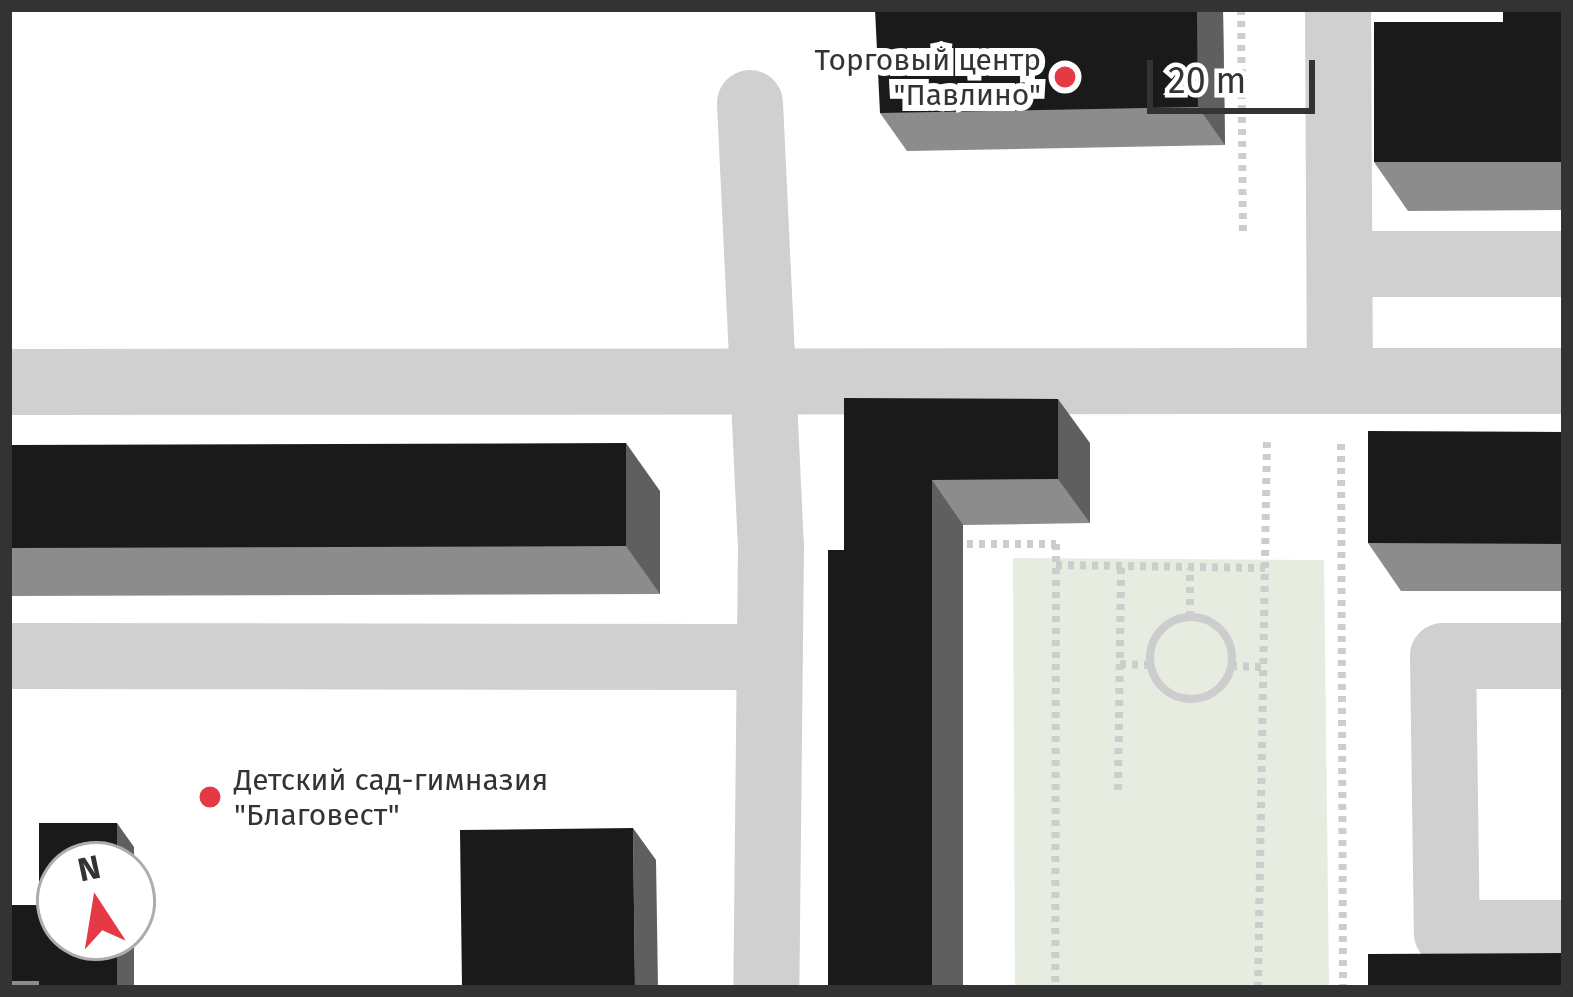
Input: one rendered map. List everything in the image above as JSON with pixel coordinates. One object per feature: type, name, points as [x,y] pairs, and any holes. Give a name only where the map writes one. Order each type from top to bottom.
[{"type":"street","points":[[1338,9],[1340,381]]},
{"type":"street","points":[[750,103],[764,382],[770,657],[766,988]]},
{"type":"street","points":[[1340,264],[1564,264]]},
{"type":"street","points":[[9,382],[1564,381]]},
{"type":"street","points":[[9,656],[770,657]]},
{"type":"street","points":[[1564,656],[1443,656],[1447,933],[1564,932]]},
{"type":"path","points":[[1241,9],[1243,231]]},
{"type":"path","points":[[1258,988],[1268,380]]},
{"type":"path","points":[[1340,381],[1343,988]]},
{"type":"path","points":[[938,544],[1056,544],[1055,988]]},
{"type":"path","points":[[1056,565],[1264,568]]},
{"type":"path","points":[[1118,790],[1121,566]]},
{"type":"path","points":[[1190,568],[1190,617]]},
{"type":"path","points":[[1190,617],[1225,636],[1231,666],[1216,690],[1190,699],[1163,689],[1150,665],[1163,628],[1190,617]]},
{"type":"path","points":[[1120,664],[1150,665]]},
{"type":"path","points":[[1231,666],[1263,667]]},
{"type":"shaded area","points":[[1013,558],[1324,560],[1329,988],[1015,988]]},
{"type":"building","name":"Торговый центр \"Павлино\"","points":[[875,9],[1197,9],[1198,107],[880,113]]},
{"type":"building","points":[[1503,9],[1564,9],[1564,162],[1374,162],[1374,22],[1503,22]]},
{"type":"building","points":[[844,398],[1058,399],[1058,479],[932,480],[932,988],[828,988],[828,550],[844,550]]},
{"type":"building","points":[[1368,431],[1564,432],[1564,544],[1368,543]]},
{"type":"building","points":[[626,443],[626,546],[9,548],[9,445]]},
{"type":"building","points":[[39,823],[117,823],[117,841],[39,841]]},
{"type":"building","points":[[633,828],[635,988],[462,988],[460,830]]},
{"type":"building","points":[[9,905],[36,905],[36,961],[117,961],[117,988],[39,988],[39,981],[9,981]]},
{"type":"building","points":[[1564,953],[1564,988],[1368,988],[1368,954]]},
{"type":"place","name":"Торговый центр \"Павлино\"","points":[[1065,77]]},
{"type":"place","name":"Детский сад-гимназия \"Благовест\"","points":[[210,797]]}]
